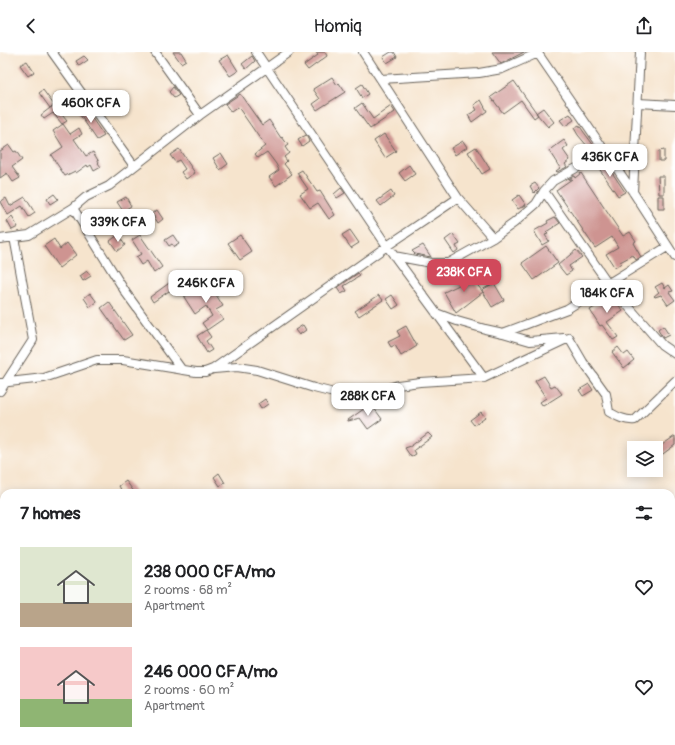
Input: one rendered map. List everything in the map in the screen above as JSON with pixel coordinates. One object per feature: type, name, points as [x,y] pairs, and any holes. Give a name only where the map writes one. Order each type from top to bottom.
[{"type":"street","points":[[52,52],[134,166]]},
{"type":"street","points":[[155,52],[200,114]]},
{"type":"street","points":[[256,52],[387,246],[484,378]]},
{"type":"street","points":[[0,239],[29,235],[73,208],[86,197],[109,186],[200,114],[289,52]]},
{"type":"street","points":[[363,52],[458,198],[492,238]]},
{"type":"street","points":[[633,192],[640,52]]},
{"type":"street","points":[[381,79],[479,73],[502,70],[538,53],[633,192],[667,247],[675,257]]},
{"type":"street","points":[[638,103],[675,105]]},
{"type":"street","points":[[394,256],[431,263],[448,263],[492,238],[514,223],[536,204],[544,191],[553,181],[605,152]]},
{"type":"street","points":[[544,191],[608,284],[662,345],[675,354]]},
{"type":"street","points":[[3,383],[44,378],[97,360],[123,360],[182,370],[206,372],[213,369],[387,246],[458,198]]},
{"type":"street","points":[[73,208],[126,293],[182,370]]},
{"type":"street","points":[[0,391],[3,383],[33,340],[14,237]]},
{"type":"street","points":[[503,333],[567,309],[667,247]]},
{"type":"street","points":[[435,313],[464,323],[530,341],[569,338]]},
{"type":"street","points":[[213,369],[237,367],[257,370],[338,394],[373,393],[398,385],[420,382],[484,378],[569,338]]},
{"type":"street","points":[[569,338],[583,362],[606,394],[609,412],[619,418],[635,420],[675,381]]},
{"type":"building","points":[[173,52],[181,52],[186,60],[181,63]]},
{"type":"building","points":[[316,52],[325,52],[327,56],[308,70],[304,65],[318,55]]},
{"type":"building","points":[[391,52],[394,52],[397,57],[387,63],[383,57]]},
{"type":"building","points":[[492,52],[524,52],[501,64]]},
{"type":"building","points":[[228,55],[238,71],[230,76],[219,60]]},
{"type":"building","points":[[84,56],[88,60],[79,66],[76,61]]},
{"type":"building","points":[[252,56],[255,61],[246,69],[242,64]]},
{"type":"building","points":[[27,61],[34,72],[28,76],[20,65]]},
{"type":"building","points":[[332,77],[337,85],[339,83],[345,92],[317,110],[313,104],[320,99],[313,89]]},
{"type":"building","points":[[514,81],[538,115],[534,118],[521,100],[503,113],[491,97]]},
{"type":"building","points":[[362,84],[368,94],[362,98],[356,88]]},
{"type":"building","points":[[173,87],[179,95],[174,98],[169,92]]},
{"type":"building","points":[[43,90],[54,105],[50,108],[39,93]]},
{"type":"building","points":[[240,94],[262,125],[269,120],[281,138],[282,137],[288,145],[285,147],[289,153],[284,157],[287,161],[284,164],[292,174],[276,186],[269,177],[279,170],[276,164],[267,152],[258,158],[255,154],[265,146],[238,107],[231,112],[225,104]]},
{"type":"building","points":[[481,100],[487,111],[472,122],[468,115],[477,110],[474,105]]},
{"type":"building","points":[[362,103],[373,119],[391,106],[395,112],[370,129],[355,108]]},
{"type":"building","points":[[54,105],[67,121],[62,124],[53,113],[44,119],[41,115]]},
{"type":"building","points":[[85,108],[104,136],[97,140],[78,112]]},
{"type":"building","points":[[543,108],[554,122],[548,127],[536,113]]},
{"type":"building","points":[[570,114],[574,120],[565,126],[560,120]]},
{"type":"building","points":[[63,124],[70,134],[79,128],[82,134],[74,139],[86,156],[93,152],[101,167],[94,171],[91,165],[88,167],[87,165],[76,173],[75,171],[65,176],[51,155],[63,147],[53,131]]},
{"type":"building","points":[[579,125],[597,150],[593,153],[574,128]]},
{"type":"building","points":[[384,134],[396,151],[385,158],[374,141]]},
{"type":"building","points":[[306,135],[309,141],[302,146],[298,140]]},
{"type":"building","points":[[564,140],[568,146],[563,150],[570,160],[565,164],[567,167],[557,172],[556,171],[560,168],[549,151]]},
{"type":"building","points":[[463,141],[467,147],[455,155],[451,148]]},
{"type":"building","points":[[9,145],[14,152],[16,151],[22,160],[12,167],[20,178],[13,182],[7,173],[0,178],[0,151]]},
{"type":"building","points":[[476,147],[490,169],[482,174],[468,152]]},
{"type":"building","points":[[179,149],[195,173],[186,179],[181,172],[185,169],[179,160],[175,162],[170,155]]},
{"type":"building","points":[[664,150],[664,161],[659,161],[659,151]]},
{"type":"building","points":[[221,153],[228,164],[220,170],[213,158]]},
{"type":"building","points":[[603,159],[625,192],[618,196],[596,164]]},
{"type":"building","points":[[409,165],[415,174],[405,181],[399,173]]},
{"type":"building","points":[[302,170],[317,192],[320,191],[335,215],[329,219],[318,203],[310,208],[300,194],[308,189],[297,173]]},
{"type":"building","points":[[581,173],[623,236],[630,232],[636,241],[633,243],[641,257],[636,260],[633,255],[620,262],[621,263],[615,268],[606,254],[618,247],[612,237],[595,248],[556,190],[572,179],[568,179],[574,176],[575,178]]},
{"type":"building","points":[[658,176],[664,176],[664,194],[659,194]]},
{"type":"building","points":[[535,183],[539,188],[534,193],[530,186]]},
{"type":"building","points":[[341,188],[345,193],[337,198],[334,194]]},
{"type":"building","points":[[391,191],[394,196],[381,206],[377,201]]},
{"type":"building","points":[[54,194],[58,199],[50,204],[47,199]]},
{"type":"building","points":[[519,195],[526,205],[518,209],[512,200]]},
{"type":"building","points":[[658,196],[664,196],[664,209],[658,209]]},
{"type":"building","points":[[25,197],[35,213],[29,217],[22,206],[8,215],[0,202],[6,198],[10,206]]},
{"type":"building","points":[[126,197],[131,206],[123,211],[117,202]]},
{"type":"building","points":[[157,210],[163,219],[158,223],[152,213]]},
{"type":"building","points":[[12,217],[18,227],[12,230],[7,221]]},
{"type":"building","points":[[555,217],[560,223],[546,232],[548,234],[545,235],[549,241],[542,245],[534,231]]},
{"type":"building","points":[[350,230],[359,243],[351,248],[342,235]]},
{"type":"building","points":[[453,234],[460,244],[456,246],[458,250],[454,253],[445,240]]},
{"type":"building","points":[[118,235],[125,245],[117,251],[110,241]]},
{"type":"building","points":[[140,235],[162,267],[154,273],[147,261],[141,265],[136,257],[141,254],[132,240]]},
{"type":"building","points":[[173,235],[179,244],[174,247],[172,244],[169,246],[165,240]]},
{"type":"building","points":[[240,235],[252,252],[240,260],[228,243]]},
{"type":"building","points":[[54,239],[60,249],[67,243],[76,255],[59,268],[44,246]]},
{"type":"building","points":[[423,245],[431,257],[415,254],[412,251]]},
{"type":"building","points":[[546,246],[558,263],[534,280],[522,263]]},
{"type":"building","points":[[576,250],[582,257],[569,266],[572,271],[566,275],[558,265]]},
{"type":"building","points":[[87,271],[91,276],[83,281],[80,276]]},
{"type":"building","points":[[476,272],[480,277],[474,281],[483,292],[456,313],[444,292],[457,286]]},
{"type":"building","points":[[358,273],[360,276],[344,286],[347,291],[341,294],[337,288]]},
{"type":"building","points":[[172,281],[175,286],[153,302],[150,297]]},
{"type":"building","points":[[208,282],[223,306],[216,310],[223,319],[207,330],[202,323],[212,316],[206,306],[195,314],[184,297]]},
{"type":"building","points":[[494,283],[504,300],[492,307],[482,290]]},
{"type":"building","points":[[662,283],[665,288],[669,285],[673,291],[669,292],[675,300],[668,305],[661,295],[654,296],[659,292],[655,287]]},
{"type":"building","points":[[90,293],[97,302],[90,307],[84,298]]},
{"type":"building","points":[[379,295],[383,300],[359,316],[355,311]]},
{"type":"building","points":[[392,295],[399,305],[393,309],[386,299]]},
{"type":"building","points":[[612,296],[623,311],[607,322],[618,337],[613,340],[602,325],[600,326],[590,310]]},
{"type":"building","points":[[109,302],[132,335],[124,340],[101,308]]},
{"type":"building","points":[[303,325],[306,330],[299,335],[295,330]]},
{"type":"building","points":[[406,326],[417,346],[401,356],[395,345],[391,347],[388,342],[400,336],[397,331]]},
{"type":"building","points":[[663,326],[669,335],[663,338],[658,330]]},
{"type":"building","points":[[206,330],[211,337],[206,341],[212,350],[207,353],[197,336]]},
{"type":"building","points":[[618,347],[624,355],[628,352],[634,360],[624,368],[612,352]]},
{"type":"building","points":[[544,376],[551,387],[555,385],[562,394],[543,406],[540,402],[546,398],[535,381]]},
{"type":"building","points":[[589,384],[593,390],[583,396],[579,390]]},
{"type":"building","points":[[265,399],[268,404],[261,409],[258,404]]},
{"type":"building","points":[[371,404],[382,419],[368,429],[360,418],[348,421],[348,420]]},
{"type":"building","points":[[481,412],[485,417],[474,425],[470,420]]},
{"type":"building","points":[[428,433],[432,437],[414,450],[416,454],[411,457],[405,448],[411,446]]},
{"type":"building","points":[[675,436],[675,445],[663,454],[663,444]]},
{"type":"building","points":[[219,473],[225,483],[220,486],[214,477]]},
{"type":"building","points":[[126,481],[132,489],[121,489],[119,486]]}]
